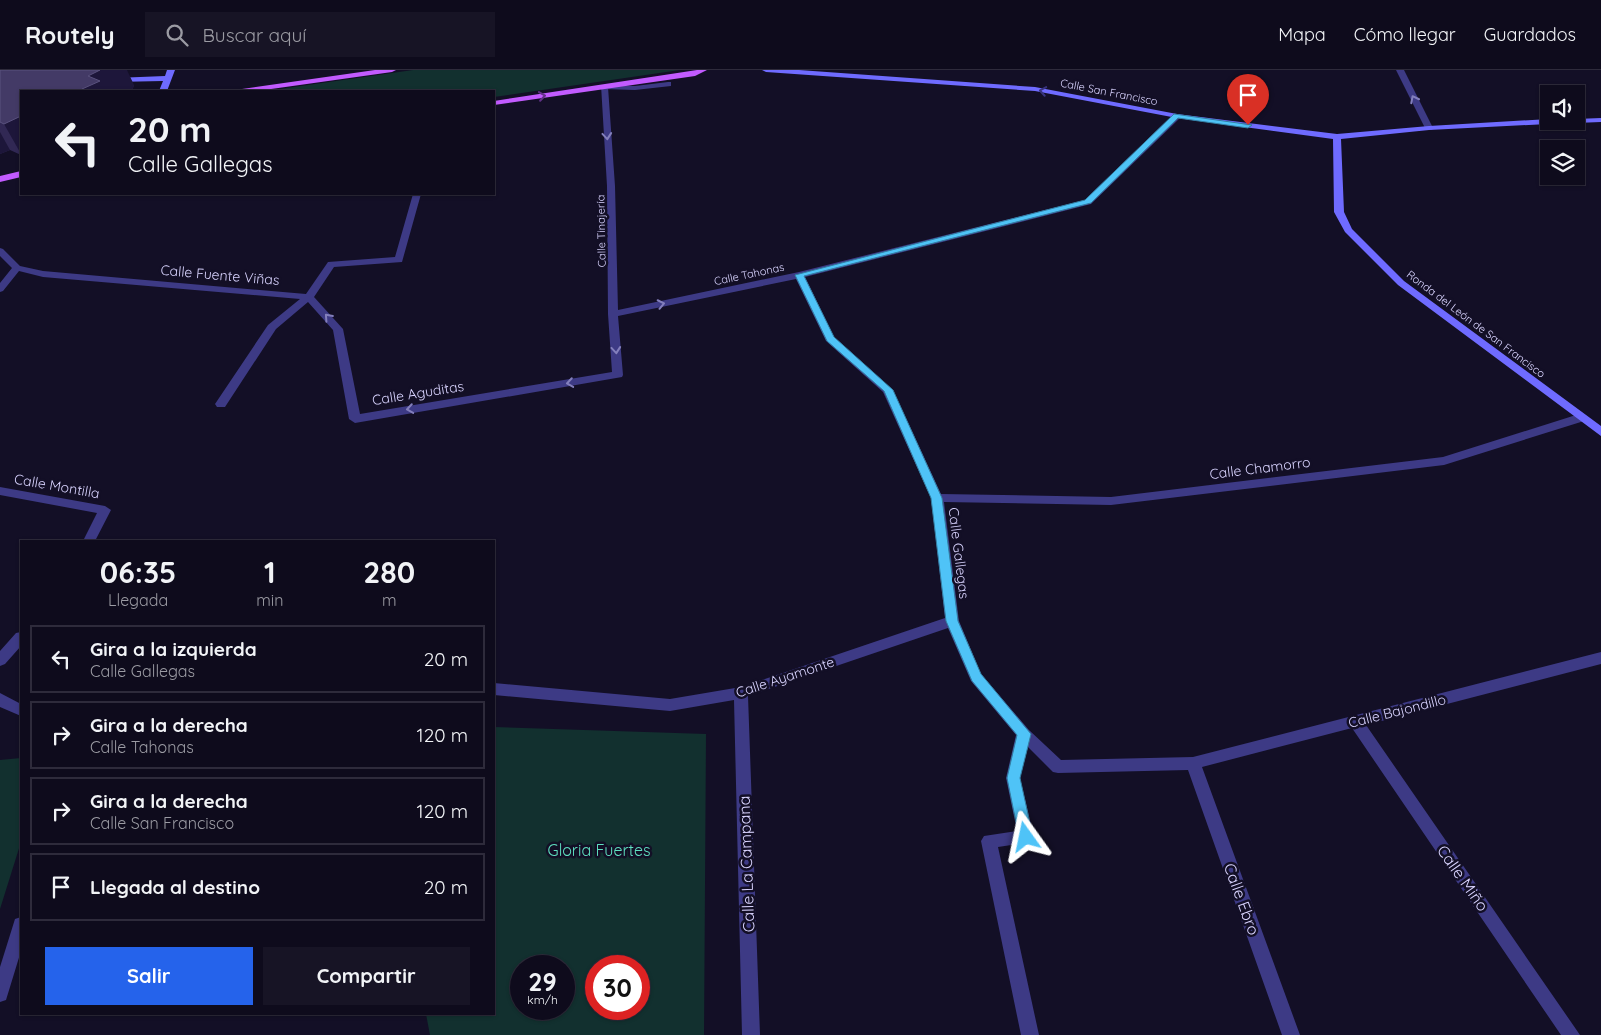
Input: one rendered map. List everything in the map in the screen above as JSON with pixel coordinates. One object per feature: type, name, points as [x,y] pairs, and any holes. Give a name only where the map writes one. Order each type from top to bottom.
[{"type":"main road","points":[[249,90],[392,70]]},
{"type":"main road","points":[[495,103],[694,74],[703,70]]},
{"type":"main road","points":[[0,179],[20,174]]},
{"type":"street","name":"Calle San Francisco","points":[[766,70],[878,76],[1036,89],[1177,116],[1337,137],[1428,128],[1540,122]]},
{"type":"street","points":[[1400,70],[1428,128]]},
{"type":"street","points":[[101,80],[169,74],[163,90]]},
{"type":"street","points":[[604,87],[635,88],[668,84]]},
{"type":"street","name":"Calle Tinajería","points":[[604,87],[612,186],[613,314],[618,375]]},
{"type":"street","name":"Calle Tahonas","points":[[613,314],[799,275],[1088,202],[1177,116]]},
{"type":"street","points":[[1585,121],[1601,120]]},
{"type":"street","name":"Ronda del León de San Francisco","points":[[1337,137],[1339,212],[1348,230],[1401,283],[1601,432]]},
{"type":"street","points":[[222,404],[272,327],[309,297],[331,264],[399,260],[417,195]]},
{"type":"street","points":[[0,251],[17,268],[0,289]]},
{"type":"street","name":"Calle Fuente Viñas","points":[[17,268],[44,274],[309,297]]},
{"type":"street","name":"Calle Gallegas","points":[[799,275],[830,339],[888,390],[937,498],[952,621],[976,677],[1024,734],[1058,767],[1192,763]]},
{"type":"street","name":"Calle Aguditas","points":[[309,297],[338,329],[355,418],[618,375]]},
{"type":"street","name":"Calle Chamorro","points":[[937,498],[1111,501],[1444,461],[1580,418]]},
{"type":"street","name":"Calle Montilla","points":[[0,491],[105,510],[90,540]]},
{"type":"street","name":"Calle Ayamonte","points":[[495,689],[670,705],[741,693],[952,621]]},
{"type":"street","points":[[0,660],[20,638]]},
{"type":"street","name":"Calle Bajondillo","points":[[1192,763],[1601,658]]},
{"type":"street","name":"Calle La Campana","points":[[741,693],[751,1035]]},
{"type":"street","points":[[0,699],[7,705],[20,710]]},
{"type":"street","name":"Calle Miño","points":[[1355,721],[1571,1035]]},
{"type":"street","points":[[1024,734],[1014,778],[1026,837],[990,841],[1030,1035]]},
{"type":"street","name":"Calle Ebro","points":[[1192,763],[1291,1035]]},
{"type":"street","points":[[0,994],[20,928]]},
{"type":"green space","points":[[413,70],[680,70],[495,97],[495,90],[273,90]]},
{"type":"green space","name":"Gloria Fuertes","points":[[495,727],[706,734],[704,1035],[430,1035],[426,1015],[495,1015]]},
{"type":"green space","points":[[20,758],[20,845],[0,909],[0,760]]},
{"type":"building","points":[[0,70],[100,70],[88,76],[100,81],[82,89],[85,90],[20,90],[20,116],[4,124],[0,122]]},
{"type":"route","points":[[1026,837],[1014,778],[1024,734],[976,677],[952,621],[937,498],[888,390],[830,339],[799,275],[1088,202],[1177,116],[1248,125]]}]
